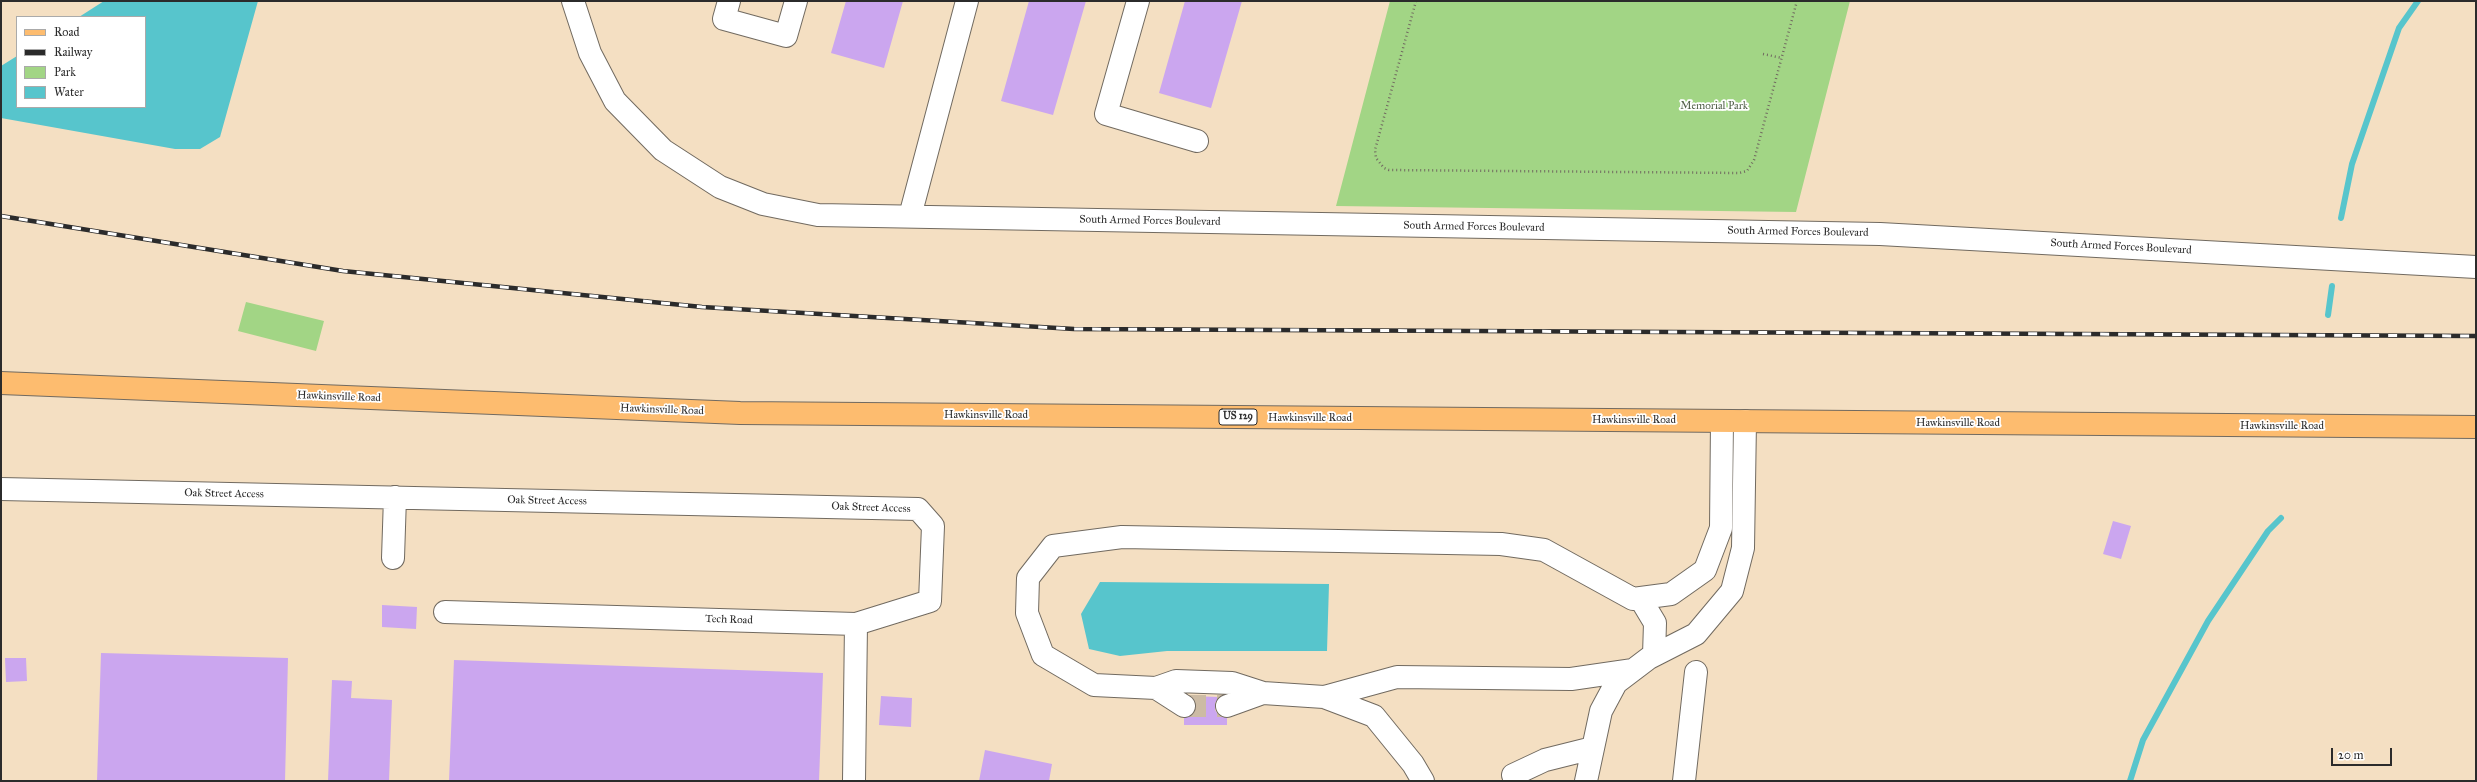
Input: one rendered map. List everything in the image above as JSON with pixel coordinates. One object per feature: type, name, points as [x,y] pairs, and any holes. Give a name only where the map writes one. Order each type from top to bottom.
[{"type":"main road","name":"Hawkinsville Road","points":[[1,383],[740,413],[2476,427]]},
{"type":"street","name":"South Armed Forces Boulevard","points":[[573,1],[590,53],[615,101],[663,150],[720,187],[763,204],[818,215],[1880,234],[2476,267]]},
{"type":"street","points":[[729,1],[724,19],[786,36],[796,1]]},
{"type":"street","points":[[910,216],[966,1]]},
{"type":"street","points":[[1138,1],[1106,114],[1197,141]]},
{"type":"street","points":[[1423,781],[1413,764],[1374,716],[1324,697],[1263,693],[1232,683],[1176,681],[1156,688],[1094,685],[1043,654],[1027,612],[1028,578],[1053,546],[1122,537],[1501,544],[1544,550],[1634,599],[1671,594],[1705,570],[1721,528],[1722,421]]},
{"type":"street","points":[[1586,781],[1601,711],[1616,683],[1654,655],[1696,634],[1732,591],[1743,548],[1745,421]]},
{"type":"street","name":"Oak Street Access","points":[[1,489],[918,509],[933,526],[930,601],[856,624]]},
{"type":"street","points":[[393,558],[395,497]]},
{"type":"street","points":[[1640,598],[1655,623],[1654,655]]},
{"type":"street","name":"Tech Road","points":[[445,612],[856,624]]},
{"type":"street","points":[[854,781],[856,624]]},
{"type":"street","points":[[1324,697],[1397,677],[1571,679],[1633,670]]},
{"type":"street","points":[[1684,781],[1696,672]]},
{"type":"street","points":[[1156,688],[1184,706]]},
{"type":"street","points":[[1227,706],[1263,693]]},
{"type":"street","points":[[1514,776],[1545,760],[1593,748]]},
{"type":"path","points":[[1416,1],[1375,150],[1378,164],[1389,170],[1747,171],[1754,160],[1797,1]]},
{"type":"path","points":[[1763,54],[1782,58]]},
{"type":"green space","name":"Memorial Park","points":[[1390,1],[1850,1],[1796,212],[1336,206]]},
{"type":"green space","points":[[246,302],[324,321],[316,351],[238,331]]},
{"type":"water","points":[[104,1],[258,1],[220,137],[200,149],[175,149],[1,118],[1,66],[16,57],[16,108],[146,108],[146,16],[81,16]]},
{"type":"water","points":[[1100,582],[1329,584],[1327,651],[1167,651],[1120,656],[1089,649],[1081,614]]},
{"type":"building","points":[[846,1],[903,1],[884,68],[831,53]]},
{"type":"building","points":[[1029,1],[1086,1],[1053,115],[1001,101]]},
{"type":"building","points":[[1185,1],[1242,1],[1211,108],[1159,93]]},
{"type":"building","points":[[2113,521],[2131,526],[2121,559],[2103,554]]},
{"type":"building","points":[[382,605],[417,607],[416,629],[382,627]]},
{"type":"building","points":[[101,653],[288,658],[285,781],[97,781]]},
{"type":"building","points":[[5,658],[26,658],[27,681],[6,682]]},
{"type":"building","points":[[454,660],[823,673],[819,781],[449,781]]},
{"type":"building","points":[[332,680],[352,681],[351,698],[392,700],[389,781],[328,781]]},
{"type":"building","points":[[881,696],[912,698],[911,727],[879,725]]},
{"type":"building","points":[[1192,696],[1219,697],[1215,703],[1215,710],[1219,716],[1227,718],[1227,725],[1184,725],[1184,718],[1194,713],[1196,707]]},
{"type":"building","points":[[985,750],[1052,764],[1049,781],[979,781]]},
{"type":"waterway","points":[[2341,218],[2352,164],[2399,28],[2418,1]]},
{"type":"waterway","points":[[2328,315],[2332,286]]},
{"type":"waterway","points":[[2130,781],[2143,740],[2208,621],[2268,531],[2281,518]]},
{"type":"tunnel","points":[[1184,706],[1227,706]]},
{"type":"railway","points":[[1,216],[343,271],[702,307],[1074,329],[2476,336]]}]
